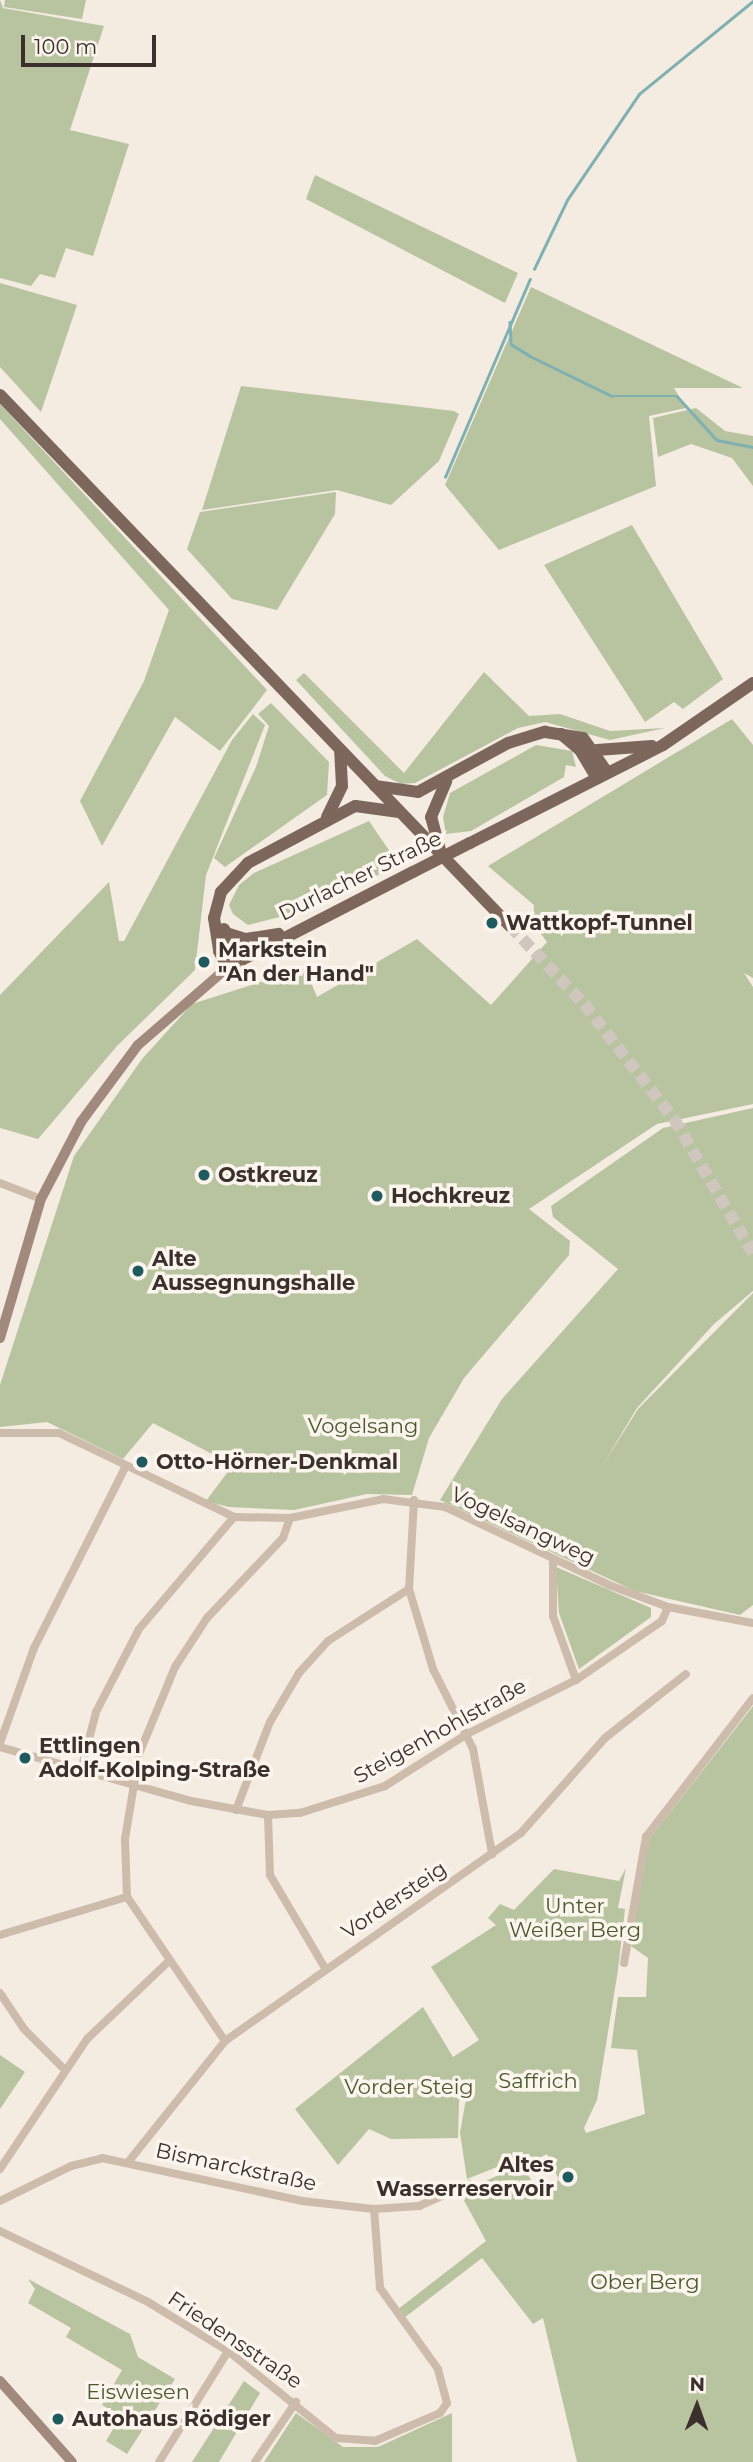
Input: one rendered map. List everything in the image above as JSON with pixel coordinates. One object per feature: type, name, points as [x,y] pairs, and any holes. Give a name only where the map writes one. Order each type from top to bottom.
[{"type":"main road","points":[[0,395],[510,926]]},
{"type":"main road","name":"Durlacher Straße","points":[[0,1338],[41,1199],[81,1122],[121,1065],[158,1024],[233,963],[663,745],[753,683]]},
{"type":"main road","points":[[375,786],[406,793],[447,781],[520,738],[558,732],[583,738],[597,750],[602,775]]},
{"type":"main road","points":[[558,732],[580,750],[602,775]]},
{"type":"main road","points":[[597,750],[663,745]]},
{"type":"main road","points":[[327,818],[342,786],[340,750]]},
{"type":"main road","points":[[442,856],[431,817],[447,781]]},
{"type":"main road","points":[[233,963],[216,941],[218,906],[228,881],[248,863],[327,818],[355,806],[400,812]]},
{"type":"main road","points":[[218,906],[233,963]]},
{"type":"main road","points":[[226,933],[246,939],[293,931]]},
{"type":"main road","points":[[0,2381],[72,2462]]},
{"type":"street","points":[[0,1183],[41,1199]]},
{"type":"street","name":"Vogelsangweg","points":[[0,1433],[59,1433],[234,1517],[290,1518],[356,1502],[414,1500],[476,1520],[553,1559],[668,1608],[753,1623]]},
{"type":"street","points":[[0,1745],[34,1648],[126,1466]]},
{"type":"street","points":[[414,1500],[409,1589],[433,1669],[467,1734],[492,1854]]},
{"type":"street","points":[[81,1770],[96,1712],[139,1629],[234,1517]]},
{"type":"street","points":[[225,2040],[127,1897],[125,1839],[139,1754],[191,1638],[283,1538],[290,1518]]},
{"type":"street","points":[[553,1559],[553,1616],[576,1680]]},
{"type":"street","points":[[236,1810],[270,1722],[299,1673],[356,1620],[409,1589]]},
{"type":"street","name":"Steigenhohlstraße","points":[[0,1745],[134,1788],[236,1810],[268,1815],[323,1808],[385,1786],[467,1734],[576,1680],[662,1621],[668,1608]]},
{"type":"street","name":"Vordersteig","points":[[129,2161],[225,2040],[521,1833],[631,1713],[686,1674]]},
{"type":"street","points":[[624,1963],[646,1837],[665,1805],[753,1698]]},
{"type":"street","points":[[268,1815],[270,1875],[325,1968]]},
{"type":"street","points":[[0,1935],[127,1897]]},
{"type":"street","points":[[0,2169],[65,2070],[110,2014],[169,1961]]},
{"type":"street","points":[[0,1993],[23,2029],[65,2070]]},
{"type":"street","name":"Bismarckstraße","points":[[0,2201],[86,2161],[129,2161],[302,2201],[374,2209],[419,2206],[469,2184]]},
{"type":"street","name":"Friedensstraße","points":[[0,2231],[97,2274],[228,2351],[296,2402],[336,2438],[355,2442],[375,2441],[447,2408],[438,2369],[380,2288],[374,2209]]},
{"type":"street","points":[[159,2462],[228,2351]]},
{"type":"street","points":[[255,2462],[296,2402]]},
{"type":"green space","points":[[0,0],[3,8],[104,26],[70,130],[129,144],[93,256],[66,248],[55,278],[40,274],[31,286],[0,278]]},
{"type":"green space","points":[[5,0],[86,0],[82,19],[4,7]]},
{"type":"green space","points":[[315,175],[518,273],[505,303],[306,199]]},
{"type":"green space","points":[[0,283],[77,305],[41,412],[0,367]]},
{"type":"green space","points":[[531,287],[743,388],[674,388],[686,408],[649,416],[656,486],[499,550],[445,485]]},
{"type":"green space","points":[[241,386],[454,411],[459,414],[439,461],[391,505],[337,490],[202,510]]},
{"type":"green space","points":[[0,404],[267,690],[220,751],[175,717],[102,846],[80,801],[144,681],[169,610],[0,419]]},
{"type":"green space","points":[[696,408],[725,431],[753,436],[753,486],[732,458],[691,444],[658,457],[653,418]]},
{"type":"green space","points":[[336,492],[335,514],[277,610],[232,599],[187,549],[200,512]]},
{"type":"green space","points":[[632,525],[723,679],[683,709],[674,702],[645,722],[544,565]]},
{"type":"green space","points":[[484,672],[529,716],[560,714],[610,731],[665,728],[610,740],[545,722],[518,728],[415,783],[401,784],[385,776],[296,680],[304,673],[404,773]]},
{"type":"green space","points":[[271,703],[329,762],[327,795],[225,867],[214,858],[256,767],[269,726],[258,714]]},
{"type":"green space","points":[[253,714],[265,725],[206,875],[195,970],[117,1046],[38,1139],[0,1128],[0,995],[109,882],[119,941],[124,941],[232,740]]},
{"type":"green space","name":"Vogelsang","points":[[732,719],[753,745],[753,978],[744,973],[753,987],[753,1104],[657,1124],[529,1209],[570,1241],[569,1255],[464,1378],[429,1438],[412,1495],[367,1494],[294,1510],[229,1507],[206,1501],[233,1465],[153,1423],[123,1459],[47,1422],[0,1427],[0,1385],[74,1156],[142,1059],[192,1004],[298,970],[309,977],[317,997],[417,939],[491,1005],[547,942],[533,923],[534,905],[488,866]]},
{"type":"green space","points":[[536,745],[572,751],[576,767],[566,765],[564,777],[471,831],[446,834],[443,817],[450,793]]},
{"type":"green space","points":[[369,821],[399,865],[299,912],[248,925],[233,914],[229,905],[239,885],[254,873]]},
{"type":"green space","points":[[753,1108],[753,1291],[714,1324],[637,1408],[601,1468],[638,1409],[753,1293],[753,1605],[740,1615],[635,1591],[440,1500],[502,1399],[618,1269],[553,1217],[551,1206],[663,1128]]},
{"type":"green space","points":[[556,1567],[651,1608],[651,1617],[579,1669],[559,1613]]},
{"type":"green space","points":[[753,1706],[753,2462],[577,2462],[543,2318],[533,2324],[482,2258],[404,2318],[397,2310],[486,2241],[460,2193],[520,2165],[517,2159],[467,2179],[460,2133],[470,2076],[459,2102],[458,2138],[391,2139],[369,2129],[338,2165],[295,2109],[423,2007],[453,2057],[479,2040],[431,1967],[496,1925],[488,1918],[500,1904],[514,1910],[554,1869],[619,1881],[626,1868],[618,1908],[625,1909],[618,1970],[597,2100],[584,2128],[586,2133],[645,2114],[637,2050],[611,2048],[618,1997],[646,1997],[648,1958],[631,1946],[647,1842]],"holes":[[[547,2154],[559,2180],[538,2192],[523,2166]]]},
{"type":"green space","points":[[0,2055],[25,2072],[0,2109]]},
{"type":"green space","name":"Eiswiesen","points":[[28,2279],[130,2334],[138,2357],[175,2379],[127,2454],[106,2441],[121,2416],[102,2405],[122,2370],[66,2337],[71,2328],[28,2303],[35,2289]]},
{"type":"green space","points":[[244,2381],[260,2393],[219,2462],[192,2462]]},
{"type":"green space","points":[[296,2413],[343,2447],[378,2447],[452,2413],[452,2462],[264,2462]]},
{"type":"waterway","points":[[534,269],[567,200],[639,94],[753,1]]},
{"type":"waterway","points":[[445,477],[530,279]]},
{"type":"waterway","points":[[510,322],[511,344],[530,356],[612,396],[677,396],[717,440],[753,447]]},
{"type":"tunnel","points":[[510,926],[584,1004],[674,1119],[753,1253]]},
{"type":"place","name":"Wattkopf-Tunnel","points":[[492,923]]},
{"type":"place","name":"Markstein \"An der Hand\"","points":[[204,962]]},
{"type":"place","name":"Ostkreuz","points":[[204,1175]]},
{"type":"place","name":"Hochkreuz","points":[[377,1196]]},
{"type":"place","name":"Alte Aussegnungshalle","points":[[138,1271]]},
{"type":"place","name":"Otto-Hörner-Denkmal","points":[[142,1462]]},
{"type":"place","name":"Ettlingen Adolf-Kolping-Straße","points":[[25,1758]]},
{"type":"place","name":"Altes Wasserreservoir","points":[[568,2177]]},
{"type":"place","name":"Autohaus Rödiger","points":[[58,2419]]},
{"type":"park label","name":"Unter Weißer Berg","points":[[575,1918]]},
{"type":"park label","name":"Saffrich","points":[[538,2081]]},
{"type":"park label","name":"Vorder Steig","points":[[409,2087]]},
{"type":"park label","name":"Ober Berg","points":[[645,2282]]}]
